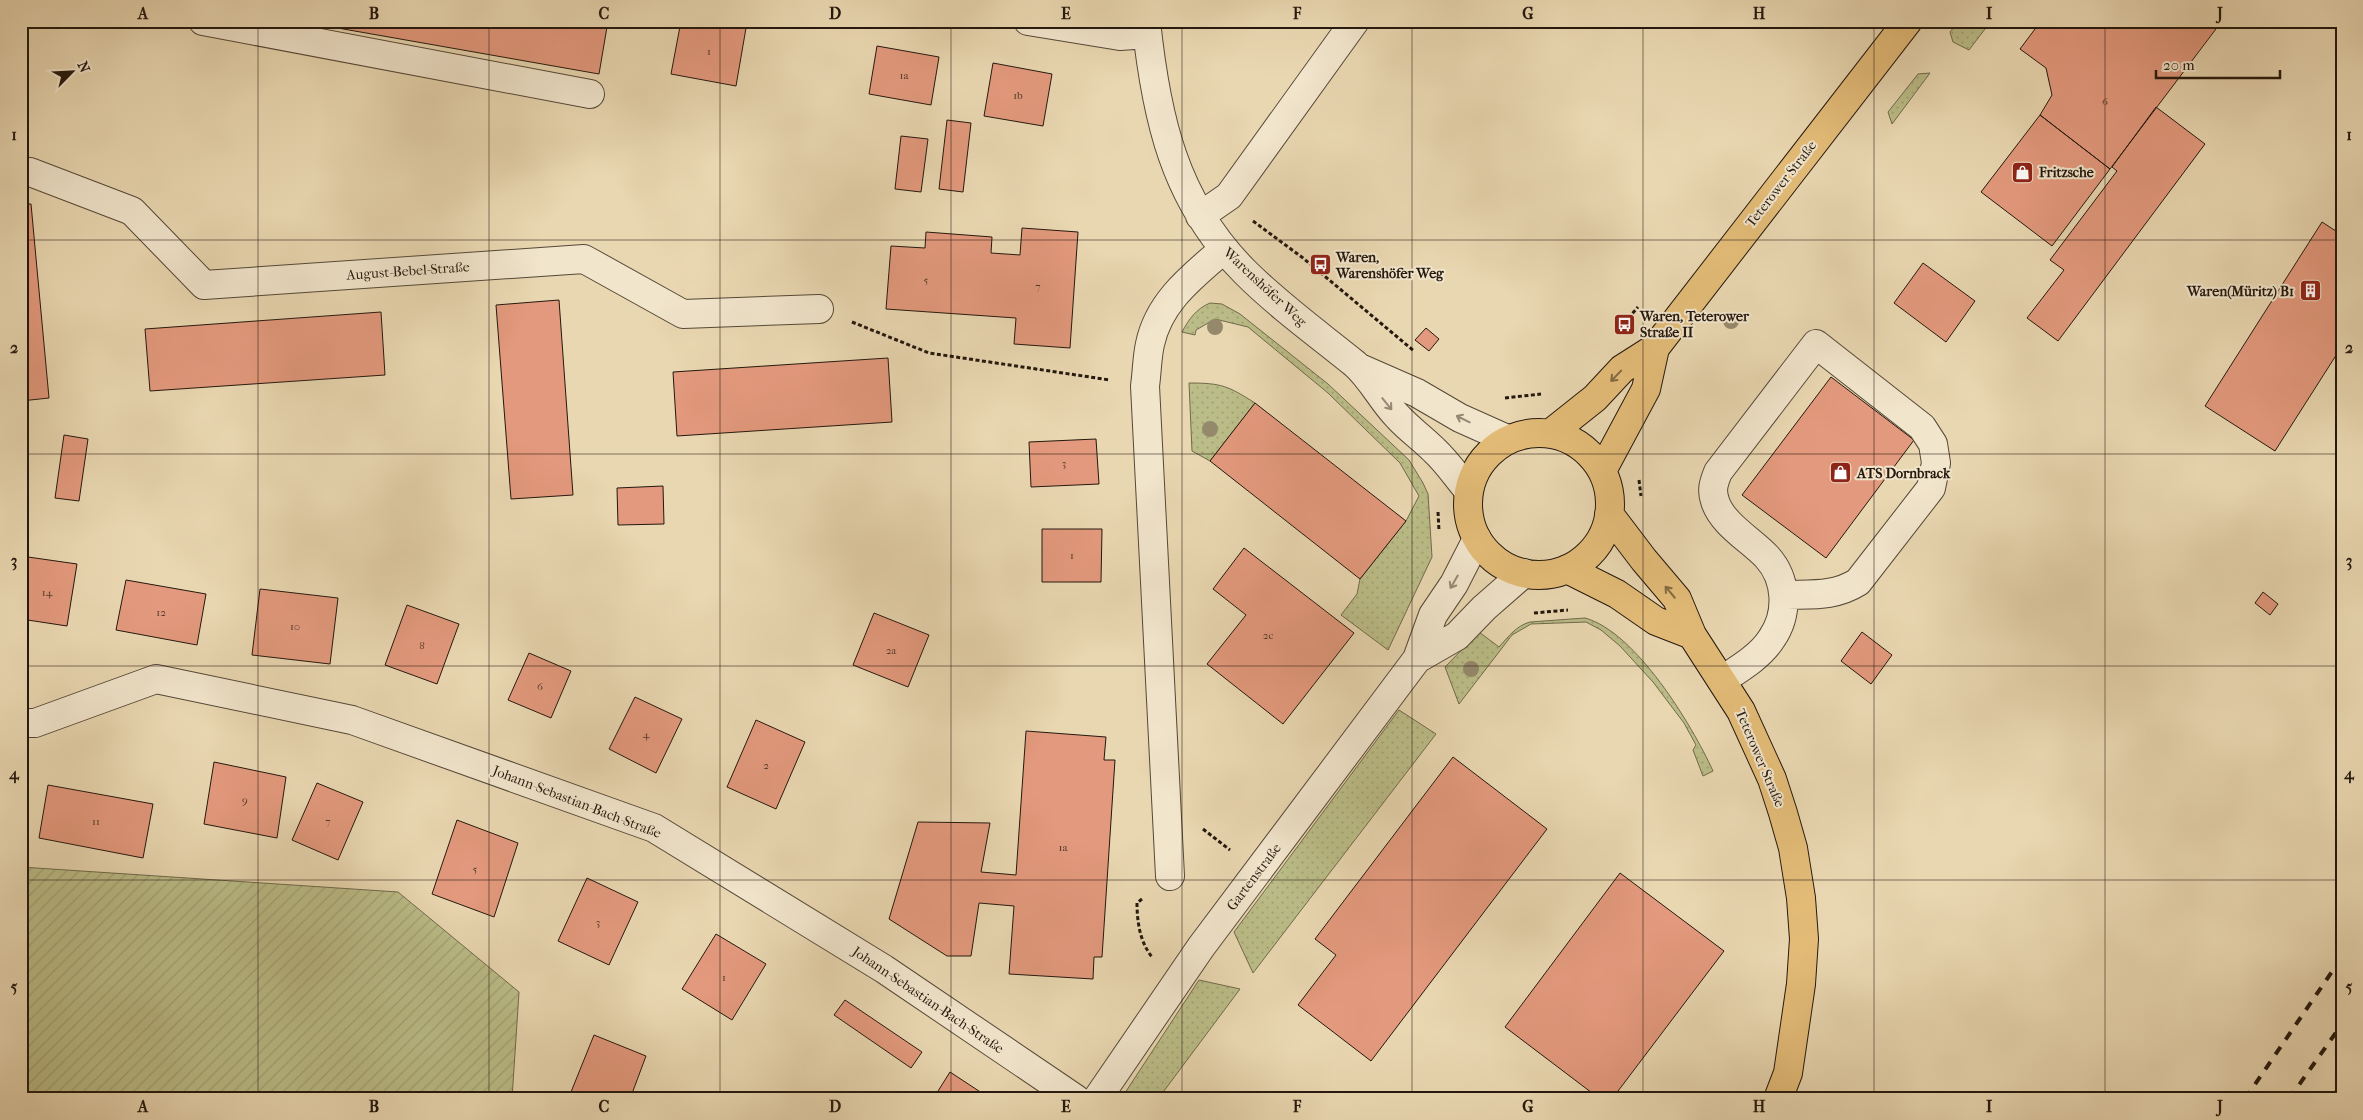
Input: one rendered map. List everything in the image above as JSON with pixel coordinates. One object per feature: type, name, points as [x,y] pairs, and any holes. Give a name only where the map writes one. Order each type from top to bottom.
[{"type":"main road","name":"Teterower Straße","points":[[1551,433],[1595,398],[1622,369],[1655,348],[1908,21]]},
{"type":"main road","name":"Teterower Straße","points":[[1602,471],[1646,389],[1655,348]]},
{"type":"main road","points":[[1551,433],[1572,440],[1588,452],[1602,471],[1607,484],[1609,514],[1604,531],[1596,546],[1584,559],[1567,569],[1551,574],[1524,573],[1507,568],[1491,557],[1477,539],[1470,523],[1467,505],[1468,490],[1475,472],[1488,453],[1507,440],[1522,434],[1551,433]]},
{"type":"main road","name":"Teterower Straße","points":[[1609,514],[1677,599],[1692,634],[1741,711],[1772,779],[1793,848],[1804,939],[1802,984],[1788,1073],[1778,1099]]},
{"type":"main road","points":[[1567,569],[1617,594],[1656,621],[1692,634]]},
{"type":"street","points":[[203,21],[590,94]]},
{"type":"street","points":[[1028,21],[1120,36],[1147,28]]},
{"type":"street","points":[[1200,216],[1229,196],[1351,23]]},
{"type":"street","name":"Warenshöfer Weg","points":[[1147,28],[1159,115],[1169,151],[1185,191],[1200,216],[1224,249],[1282,306],[1356,366],[1397,416],[1436,451],[1468,490]]},
{"type":"street","name":"August-Bebel-Straße","points":[[21,172],[30,172],[132,211],[204,285],[584,260],[683,314],[819,309]]},
{"type":"street","points":[[1170,876],[1145,386],[1150,344],[1156,324],[1167,302],[1224,249]]},
{"type":"street","points":[[1722,680],[1747,664],[1772,639],[1782,619],[1784,594],[1780,577],[1768,558],[1726,518],[1715,503],[1712,486],[1718,472],[1816,344],[1922,427],[1933,444],[1936,463],[1931,488],[1858,582],[1844,591],[1825,594],[1784,594]]},
{"type":"street","name":"Warenshöfer Weg","points":[[1356,366],[1417,393],[1460,418],[1507,440]]},
{"type":"street","name":"Gartenstraße","points":[[1097,1099],[1178,980],[1416,659],[1433,615],[1454,584],[1477,539]]},
{"type":"street","name":"Gartenstraße","points":[[1416,659],[1457,636],[1484,608],[1524,573]]},
{"type":"street","name":"Johann-Sebastian-Bach-Straße","points":[[21,723],[35,723],[156,679],[352,720],[398,736],[654,828],[884,969],[1076,1099]]},
{"type":"path","points":[[1229,196],[1254,221],[1303,258],[1417,353]]},
{"type":"path","points":[[1620,326],[1641,305]]},
{"type":"path","points":[[819,309],[929,353],[1145,386]]},
{"type":"path","points":[[1504,398],[1549,394]]},
{"type":"path","points":[[1638,473],[1642,505]]},
{"type":"path","points":[[1437,504],[1440,540]]},
{"type":"path","points":[[1530,614],[1574,610]]},
{"type":"path","points":[[1166,815],[1188,813],[1195,823],[1258,871]]},
{"type":"path","points":[[1170,876],[1137,903],[1137,921],[1146,950],[1160,968],[1178,980]]},
{"type":"green space","points":[[1959,21],[1991,21],[1969,50],[1953,42],[1950,32]]},
{"type":"green space","points":[[1930,73],[1892,124],[1888,112],[1918,74]]},
{"type":"green space","points":[[1210,303],[1222,304],[1240,314],[1328,384],[1409,460],[1423,483],[1428,494],[1432,557],[1388,650],[1341,615],[1357,594],[1360,579],[1406,521],[1419,496],[1400,463],[1328,393],[1248,327],[1215,319],[1196,330],[1195,335],[1182,332],[1193,315]]},
{"type":"green space","points":[[1189,383],[1224,387],[1255,403],[1210,461],[1192,451]]},
{"type":"green space","points":[[1585,618],[1604,627],[1624,641],[1642,660],[1677,706],[1713,771],[1703,776],[1693,750],[1696,745],[1684,723],[1653,682],[1620,646],[1601,630],[1586,622],[1531,624],[1512,635],[1459,704],[1445,667],[1479,632],[1499,647],[1517,629],[1530,622]]},
{"type":"green space","points":[[1399,710],[1436,734],[1253,973],[1234,932]]},
{"type":"green space","points":[[21,867],[398,892],[519,992],[512,1099],[21,1099]]},
{"type":"green space","points":[[1199,980],[1240,989],[1158,1099],[1121,1099]]},
{"type":"building","points":[[276,21],[300,21],[300,25]]},
{"type":"building","points":[[333,21],[608,21],[599,74],[332,27]]},
{"type":"building","points":[[681,21],[707,21],[746,28],[736,86],[671,74]]},
{"type":"building","points":[[2041,21],[2222,21],[2110,169],[2040,115],[2052,95],[2046,68],[2020,49]]},
{"type":"building","points":[[877,46],[939,57],[931,105],[869,94]]},
{"type":"building","points":[[993,63],[1052,74],[1043,126],[984,116]]},
{"type":"building","points":[[2156,107],[2205,144],[2058,341],[2027,318],[2064,270],[2050,260],[2117,171],[2112,167]]},
{"type":"building","points":[[2040,115],[2110,169],[2052,246],[1981,192]]},
{"type":"building","points":[[947,120],[971,123],[963,192],[939,189]]},
{"type":"building","points":[[901,136],[928,139],[921,192],[895,189]]},
{"type":"building","points":[[21,204],[31,204],[49,398],[21,401]]},
{"type":"building","name":"Waren(Müritz) B1","points":[[2322,222],[2342,235],[2342,346],[2275,451],[2205,406]]},
{"type":"building","points":[[1022,228],[1078,232],[1070,348],[1014,344],[1016,318],[886,309],[891,246],[925,248],[926,232],[992,237],[991,253],[1020,255]]},
{"type":"building","points":[[1923,263],[1975,301],[1946,342],[1894,303]]},
{"type":"building","points":[[559,300],[573,495],[511,499],[496,305]]},
{"type":"building","points":[[381,312],[385,375],[150,391],[145,329]]},
{"type":"building","points":[[1426,328],[1439,339],[1429,351],[1415,340]]},
{"type":"building","points":[[888,358],[892,422],[677,436],[673,372]]},
{"type":"building","points":[[1831,377],[1914,440],[1826,558],[1742,495]]},
{"type":"building","points":[[1255,403],[1406,521],[1360,579],[1210,461]]},
{"type":"building","points":[[64,435],[88,439],[79,501],[55,498]]},
{"type":"building","points":[[1096,439],[1099,484],[1031,487],[1029,442]]},
{"type":"building","points":[[663,486],[664,524],[618,525],[617,488]]},
{"type":"building","points":[[1042,529],[1102,529],[1101,582],[1042,582]]},
{"type":"building","points":[[1244,548],[1354,633],[1283,724],[1207,664],[1246,615],[1213,589]]},
{"type":"building","points":[[21,556],[77,564],[67,626],[21,619]]},
{"type":"building","points":[[126,580],[206,594],[197,645],[116,630]]},
{"type":"building","points":[[260,589],[338,598],[330,664],[252,655]]},
{"type":"building","points":[[2263,592],[2278,604],[2270,615],[2255,603]]},
{"type":"building","points":[[407,605],[459,624],[437,684],[385,665]]},
{"type":"building","points":[[874,613],[929,635],[908,687],[853,665]]},
{"type":"building","points":[[1862,632],[1892,655],[1871,684],[1841,661]]},
{"type":"building","points":[[529,653],[571,671],[551,718],[508,700]]},
{"type":"building","points":[[635,697],[682,719],[656,773],[609,749]]},
{"type":"building","points":[[756,720],[805,742],[776,809],[727,787]]},
{"type":"building","points":[[1026,731],[1106,737],[1104,760],[1115,760],[1102,957],[1094,957],[1093,979],[1009,974],[1014,906],[979,903],[971,956],[947,956],[889,919],[918,822],[990,823],[981,872],[1016,875]]},
{"type":"building","points":[[1453,757],[1547,829],[1371,1061],[1298,1005],[1336,955],[1315,939]]},
{"type":"building","points":[[214,762],[286,777],[277,838],[204,824]]},
{"type":"building","points":[[317,783],[363,802],[338,860],[292,840]]},
{"type":"building","points":[[48,785],[153,804],[143,858],[39,838]]},
{"type":"building","points":[[457,820],[518,843],[494,917],[432,894]]},
{"type":"building","points":[[1620,873],[1724,951],[1612,1099],[1600,1099],[1505,1027]]},
{"type":"building","points":[[587,878],[638,902],[609,965],[558,941]]},
{"type":"building","points":[[716,934],[766,964],[732,1020],[682,989]]},
{"type":"building","points":[[845,1000],[922,1052],[911,1068],[834,1015]]},
{"type":"building","points":[[594,1035],[646,1056],[630,1099],[588,1099],[571,1092]]},
{"type":"building","points":[[950,1072],[991,1099],[933,1099]]},
{"type":"railway","points":[[2245,1099],[2342,957]]},
{"type":"railway","points":[[2289,1099],[2342,1024]]},
{"type":"railway","points":[[2331,1099],[2342,1083]]},
{"type":"place","name":"Fritzsche","points":[[2023,172]]},
{"type":"place","name":"Waren, Warenshöfer Weg","points":[[1320,265]]},
{"type":"place","name":"Waren(Müritz) B1","points":[[2310,291]]},
{"type":"place","name":"Waren, Teterower Straße II","points":[[1624,324]]},
{"type":"place","name":"ATS Dornbrack","points":[[1841,473]]}]
